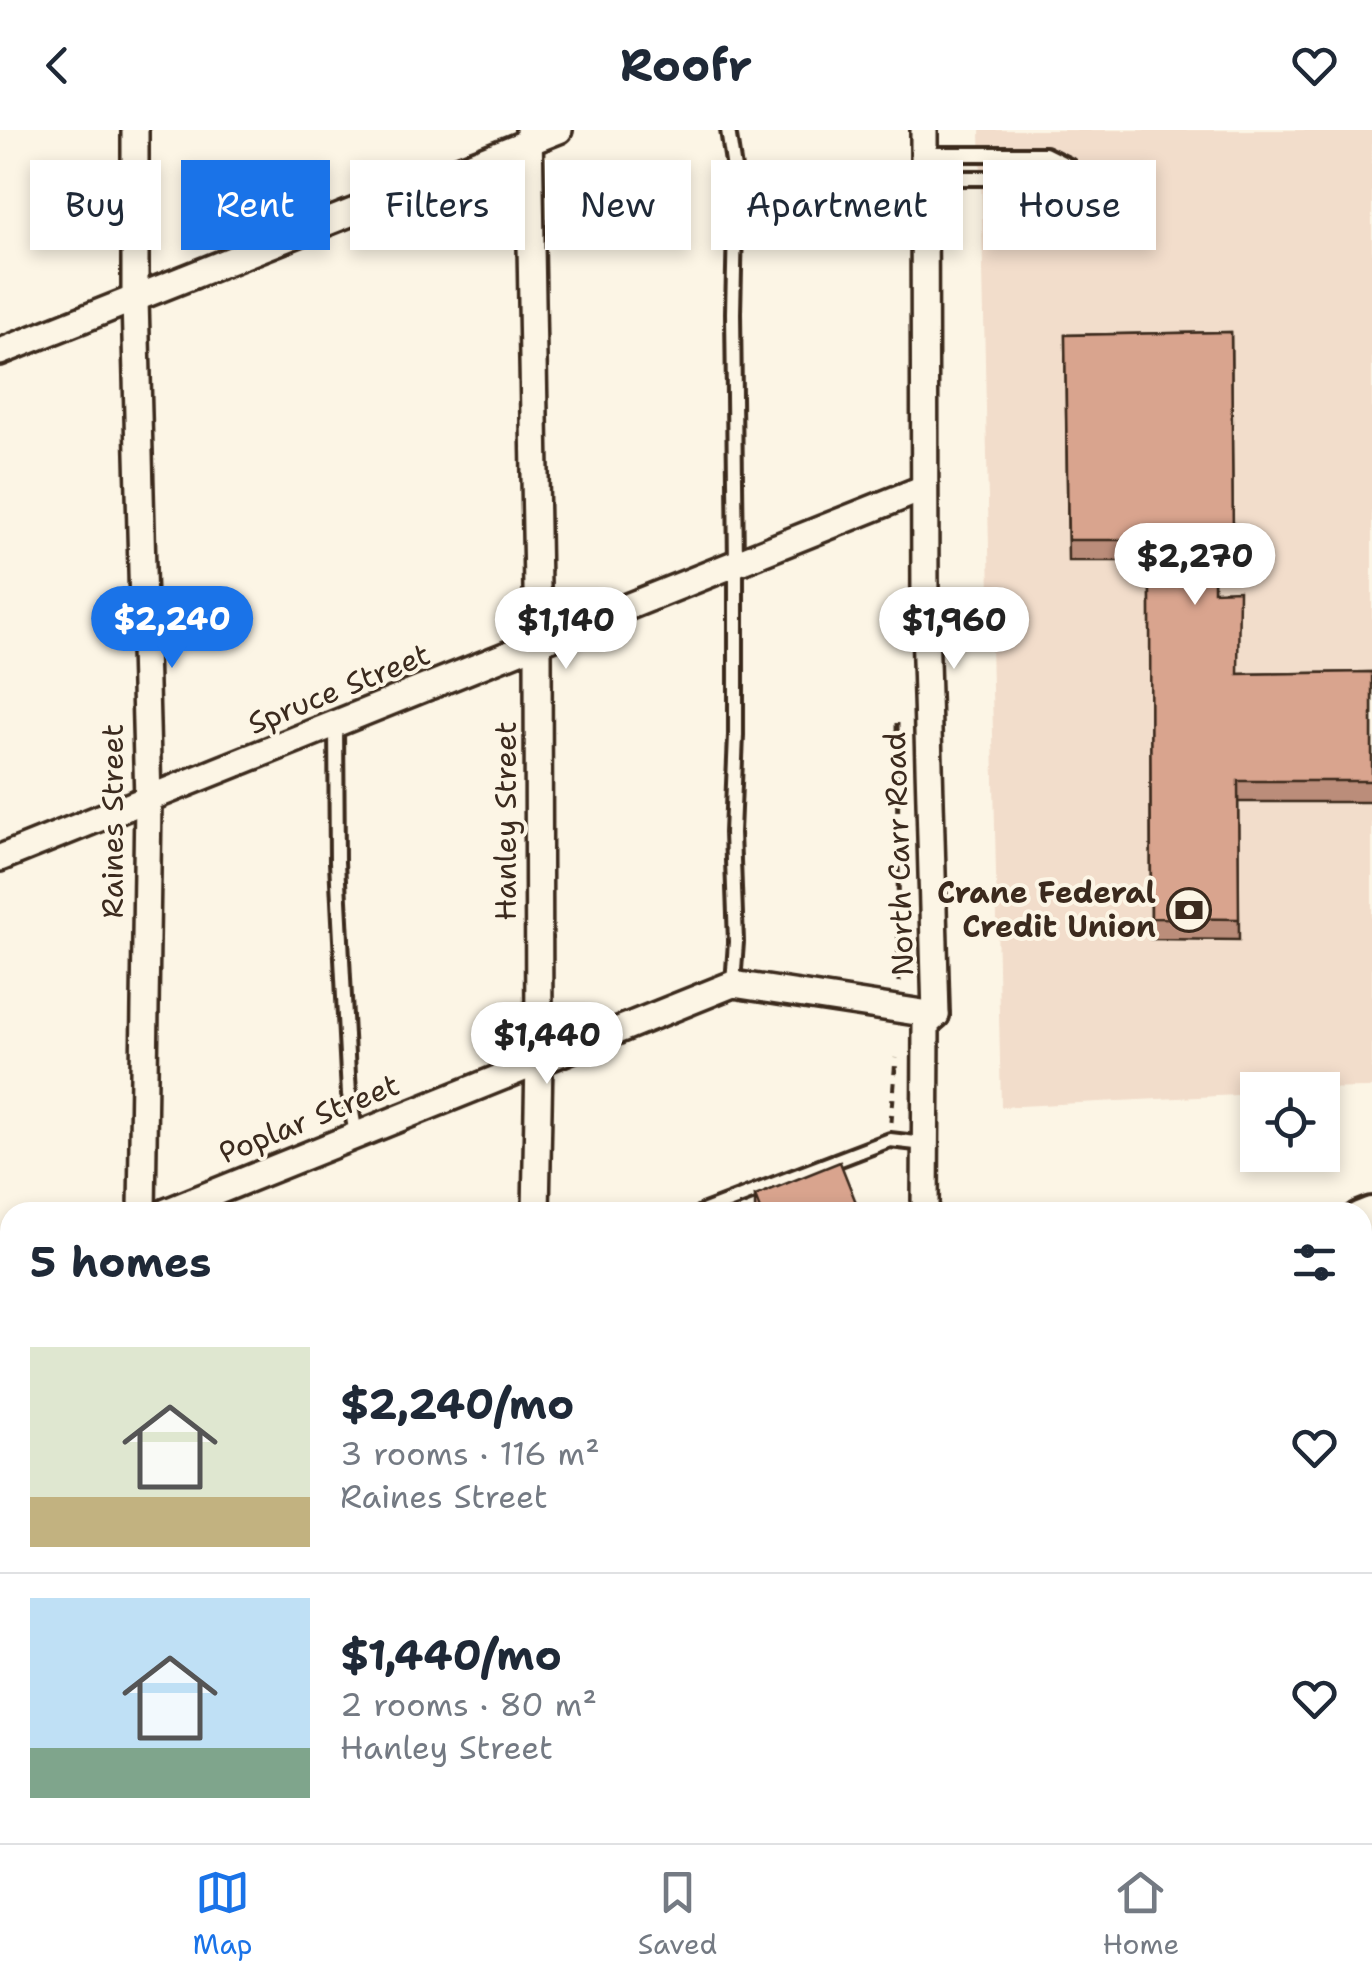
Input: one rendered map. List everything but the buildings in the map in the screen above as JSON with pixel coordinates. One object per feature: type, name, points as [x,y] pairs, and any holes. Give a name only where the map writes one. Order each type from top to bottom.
[{"type":"street","name":"Raines Street","points":[[135,130],[135,298],[148,801],[142,1202]]},
{"type":"street","points":[[0,352],[529,136],[559,130]]},
{"type":"street","name":"Hanley Street","points":[[529,136],[538,645],[540,1060],[536,1202]]},
{"type":"street","name":"North Carr Road","points":[[925,154],[924,488],[936,1015],[926,1024],[925,1202]]},
{"type":"street","name":"Spruce Street","points":[[0,858],[924,488]]},
{"type":"street","points":[[733,984],[936,1015]]},
{"type":"street","name":"Poplar Street","points":[[191,1202],[733,984]]},
{"type":"lane","points":[[728,130],[736,182],[733,984]]},
{"type":"lane","points":[[925,154],[1044,154],[1069,166],[1045,178],[925,154]]},
{"type":"lane","points":[[336,726],[336,862],[349,1094],[356,1135]]},
{"type":"lane","points":[[745,1202],[890,1140],[925,1144]]},
{"type":"shaded area","points":[[980,130],[1372,130],[1372,1087],[1340,1089],[1340,1072],[1240,1072],[1240,1095],[1001,1107]]},
{"type":"place","name":"Crane Federal Credit Union","points":[[1189,910]]}]
